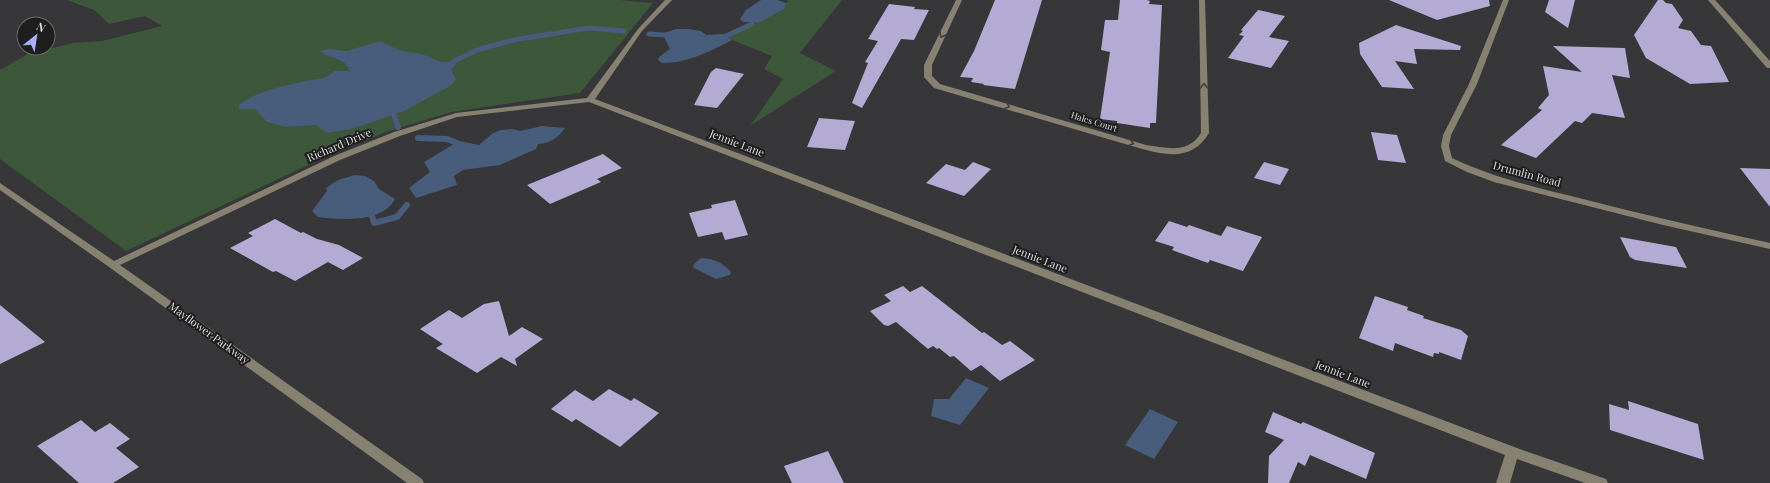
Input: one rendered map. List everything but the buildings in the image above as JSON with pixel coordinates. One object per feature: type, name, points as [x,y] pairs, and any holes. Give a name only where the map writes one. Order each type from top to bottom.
[{"type":"street","points":[[590,100],[640,30],[669,0]]},
{"type":"street","name":"Hales Court","points":[[959,0],[928,65],[928,77],[937,86],[1145,147],[1167,151],[1188,150],[1201,143],[1205,133],[1202,0]]},
{"type":"street","name":"Drumlin Road","points":[[1506,0],[1473,84],[1446,135],[1445,146],[1448,159],[1470,170],[1497,180],[1656,220],[1770,246]]},
{"type":"street","points":[[1711,0],[1770,66]]},
{"type":"street","name":"Richard Drive","points":[[114,265],[337,158],[397,134],[456,115],[590,100]]},
{"type":"street","name":"Jennie Lane","points":[[590,100],[1512,452],[1601,483]]},
{"type":"street","name":"Mayflower Parkway","points":[[0,186],[114,265],[417,483]]},
{"type":"street","points":[[1503,483],[1512,452]]},
{"type":"green space","points":[[67,0],[620,0],[653,3],[580,93],[451,112],[386,132],[338,151],[126,251],[0,159],[0,70],[24,56],[56,56],[56,47],[73,43],[102,41],[162,26],[145,16],[109,24],[94,10]]},
{"type":"green space","points":[[788,0],[842,0],[800,53],[836,71],[750,126],[783,79],[764,69],[772,56],[732,40],[726,36],[752,24],[759,23],[784,9]]},
{"type":"water","points":[[761,0],[777,0],[787,3],[784,9],[759,23],[743,22],[740,19],[746,10]]},
{"type":"water","points":[[676,29],[701,31],[706,35],[723,34],[732,40],[707,53],[690,59],[672,63],[662,63],[658,60],[659,57],[670,49],[664,37],[664,33]]},
{"type":"water","points":[[380,41],[401,51],[422,54],[441,62],[458,61],[451,70],[456,79],[452,85],[404,111],[351,129],[327,133],[316,125],[286,127],[267,122],[255,109],[239,109],[239,105],[262,92],[324,78],[334,71],[350,71],[341,60],[328,56],[320,51],[329,49],[347,51]]},
{"type":"water","points":[[542,126],[565,128],[560,135],[554,139],[538,144],[536,149],[500,165],[463,170],[454,176],[457,185],[416,198],[409,188],[430,172],[424,162],[459,141],[479,145],[493,133],[501,130],[513,129],[520,131]]},
{"type":"water","points":[[355,175],[365,176],[374,181],[379,189],[395,199],[389,207],[371,216],[349,219],[318,217],[312,211],[327,191],[326,188],[338,180]]},
{"type":"water","points":[[701,258],[714,260],[725,266],[731,272],[730,275],[716,279],[693,267],[694,264]]},
{"type":"water","points":[[966,378],[989,388],[960,425],[931,416],[934,399],[949,399]]},
{"type":"water","points":[[1150,409],[1178,422],[1154,459],[1125,445]]},
{"type":"waterway","points":[[726,36],[752,24]]},
{"type":"waterway","points":[[454,61],[477,50],[513,40],[589,28],[624,31]]},
{"type":"waterway","points":[[649,34],[664,35]]},
{"type":"waterway","points":[[393,113],[398,126]]},
{"type":"waterway","points":[[418,138],[447,139],[457,143]]},
{"type":"waterway","points":[[372,216],[374,223],[397,217],[407,205]]}]
